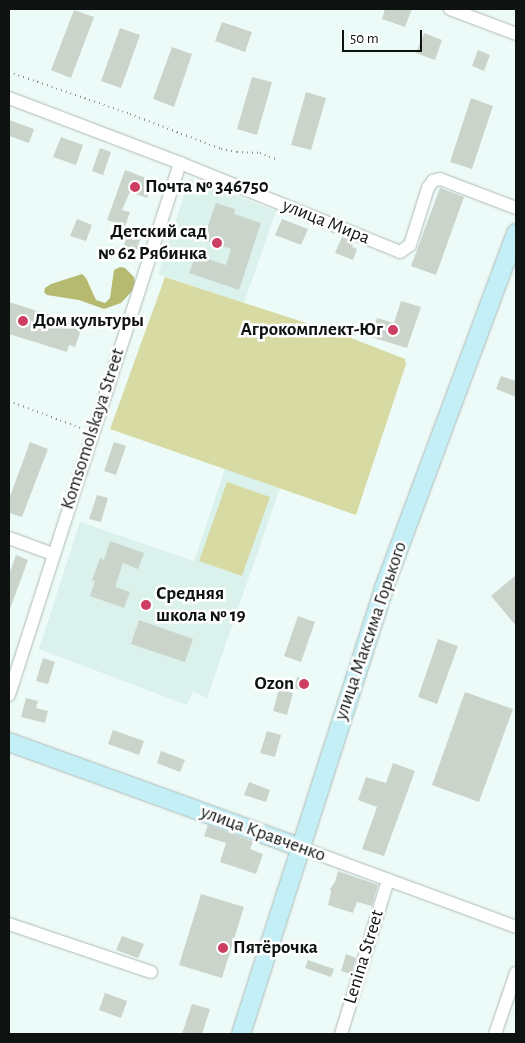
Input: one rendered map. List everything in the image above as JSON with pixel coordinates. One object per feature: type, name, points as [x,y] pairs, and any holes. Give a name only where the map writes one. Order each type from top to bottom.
[{"type":"main road","name":"улица Максима Горького","points":[[241,1034],[299,847],[384,588],[516,233]]},
{"type":"main road","name":"улица Кравченко","points":[[9,742],[299,847]]},
{"type":"street","points":[[450,9],[516,34]]},
{"type":"street","name":"улица Мира","points":[[9,98],[180,163],[400,252],[410,245],[428,188],[433,180],[440,179],[516,208]]},
{"type":"street","name":"Komsomolskaya Street","points":[[9,695],[180,163]]},
{"type":"street","points":[[9,538],[53,554]]},
{"type":"street","name":"улица Кравченко","points":[[299,847],[516,927]]},
{"type":"street","name":"Lenina Street","points":[[341,1034],[388,880]]},
{"type":"street","points":[[9,924],[151,972]]},
{"type":"street","points":[[495,1034],[516,973]]},
{"type":"path","points":[[9,72],[130,114],[221,149],[260,153],[278,160]]},
{"type":"path","points":[[9,401],[92,432]]},
{"type":"shaded area","name":"Детский сад № 62 Рябинка","points":[[190,178],[276,211],[244,303],[158,274]]},
{"type":"shaded area","name":"Средняя школа № 19","points":[[225,469],[280,488],[207,698],[193,691],[187,705],[39,649],[80,522],[194,561]]},
{"type":"green space","points":[[120,267],[125,268],[134,277],[133,290],[121,303],[104,309],[79,300],[47,295],[44,292],[45,288],[51,284],[82,274],[86,278],[96,300],[105,303],[110,298],[114,270]]},
{"type":"green space","points":[[165,277],[346,336],[405,359],[406,364],[356,515],[110,429]]},
{"type":"green space","points":[[227,482],[270,497],[242,576],[199,561]]},
{"type":"building","points":[[385,9],[412,9],[405,27],[382,19]]},
{"type":"building","points":[[74,10],[94,17],[71,78],[51,70]]},
{"type":"building","points":[[222,22],[252,32],[245,52],[215,41]]},
{"type":"building","points":[[120,28],[140,35],[121,88],[101,81]]},
{"type":"building","points":[[424,33],[442,40],[435,60],[416,53]]},
{"type":"building","points":[[172,47],[192,54],[174,107],[153,99]]},
{"type":"building","points":[[478,50],[490,55],[484,71],[472,66]]},
{"type":"building","points":[[252,77],[272,82],[257,135],[237,129]]},
{"type":"building","points":[[306,92],[326,98],[311,150],[291,145]]},
{"type":"building","points":[[471,98],[493,106],[472,169],[450,162]]},
{"type":"building","points":[[9,120],[34,129],[29,143],[9,136]]},
{"type":"building","points":[[61,137],[83,145],[76,165],[53,157]]},
{"type":"building","points":[[100,148],[111,152],[103,175],[92,171]]},
{"type":"building","points":[[125,170],[154,181],[147,198],[130,192],[122,210],[130,212],[125,226],[107,220]]},
{"type":"building","points":[[440,188],[464,197],[436,275],[411,266]]},
{"type":"building","points":[[216,203],[235,209],[234,214],[261,223],[239,290],[189,273],[196,255],[226,265],[231,249],[203,240]]},
{"type":"building","points":[[77,219],[92,225],[86,241],[70,236]]},
{"type":"building","points":[[282,219],[308,229],[301,245],[275,235]]},
{"type":"building","points":[[127,233],[141,237],[136,253],[123,249]]},
{"type":"building","points":[[342,237],[354,242],[352,247],[357,249],[353,260],[335,253]]},
{"type":"building","name":"Агрокомплект-Юг","points":[[401,301],[421,307],[407,348],[371,337],[377,318],[394,323]]},
{"type":"building","points":[[9,302],[76,323],[74,328],[81,330],[75,347],[69,345],[67,352],[9,334]]},
{"type":"building","points":[[501,376],[516,381],[516,397],[496,389]]},
{"type":"building","points":[[30,442],[48,449],[22,517],[9,513],[9,499]]},
{"type":"building","points":[[114,442],[126,446],[116,475],[104,471]]},
{"type":"building","points":[[97,495],[108,498],[101,522],[89,519]]},
{"type":"building","points":[[110,541],[144,553],[138,569],[123,563],[115,587],[130,592],[124,608],[90,596],[95,581],[92,580],[100,558],[104,560]]},
{"type":"building","points":[[16,555],[28,560],[10,609],[9,575]]},
{"type":"building","points":[[516,575],[516,626],[491,596]]},
{"type":"building","points":[[298,616],[315,622],[301,662],[284,656]]},
{"type":"building","points":[[139,620],[193,639],[185,662],[131,644]]},
{"type":"building","points":[[438,639],[458,646],[437,704],[418,697]]},
{"type":"building","points":[[43,658],[55,662],[48,684],[36,681]]},
{"type":"building","points":[[297,677],[308,680],[305,691],[294,688]]},
{"type":"building","points":[[279,689],[293,693],[287,715],[273,711]]},
{"type":"building","points":[[465,692],[513,709],[479,802],[432,785]]},
{"type":"building","points":[[26,698],[38,701],[36,708],[48,711],[45,723],[21,717]]},
{"type":"building","points":[[113,730],[144,741],[139,755],[108,744]]},
{"type":"building","points":[[267,731],[281,735],[275,757],[260,753]]},
{"type":"building","points":[[161,751],[185,760],[180,772],[157,763]]},
{"type":"building","points":[[393,763],[415,771],[384,856],[362,849],[377,807],[358,800],[366,777],[386,783]]},
{"type":"building","points":[[249,782],[270,790],[266,802],[244,795]]},
{"type":"building","points":[[208,825],[253,842],[250,849],[263,854],[256,874],[220,862],[226,843],[204,836]]},
{"type":"building","points":[[338,871],[378,885],[372,906],[357,902],[353,913],[328,905],[330,889],[335,882]]},
{"type":"building","points":[[201,894],[244,907],[222,978],[179,965]]},
{"type":"building","points":[[122,936],[144,944],[138,958],[116,950]]},
{"type":"building","points":[[346,954],[356,958],[351,974],[341,971]]},
{"type":"building","points":[[308,960],[334,969],[331,977],[305,968]]},
{"type":"building","points":[[105,993],[127,1001],[121,1018],[99,1010]]},
{"type":"building","points":[[192,1004],[210,1009],[202,1034],[182,1034]]},
{"type":"place","name":"Почта № 346750","points":[[135,187]]},
{"type":"place","name":"Детский сад № 62 Рябинка","points":[[217,243]]},
{"type":"place","name":"Дом культуры","points":[[23,321]]},
{"type":"place","name":"Агрокомплект-Юг","points":[[393,330]]},
{"type":"place","name":"Средняя школа № 19","points":[[146,605]]},
{"type":"place","name":"Ozon","points":[[304,684]]},
{"type":"place","name":"Пятёрочка","points":[[223,948]]}]
